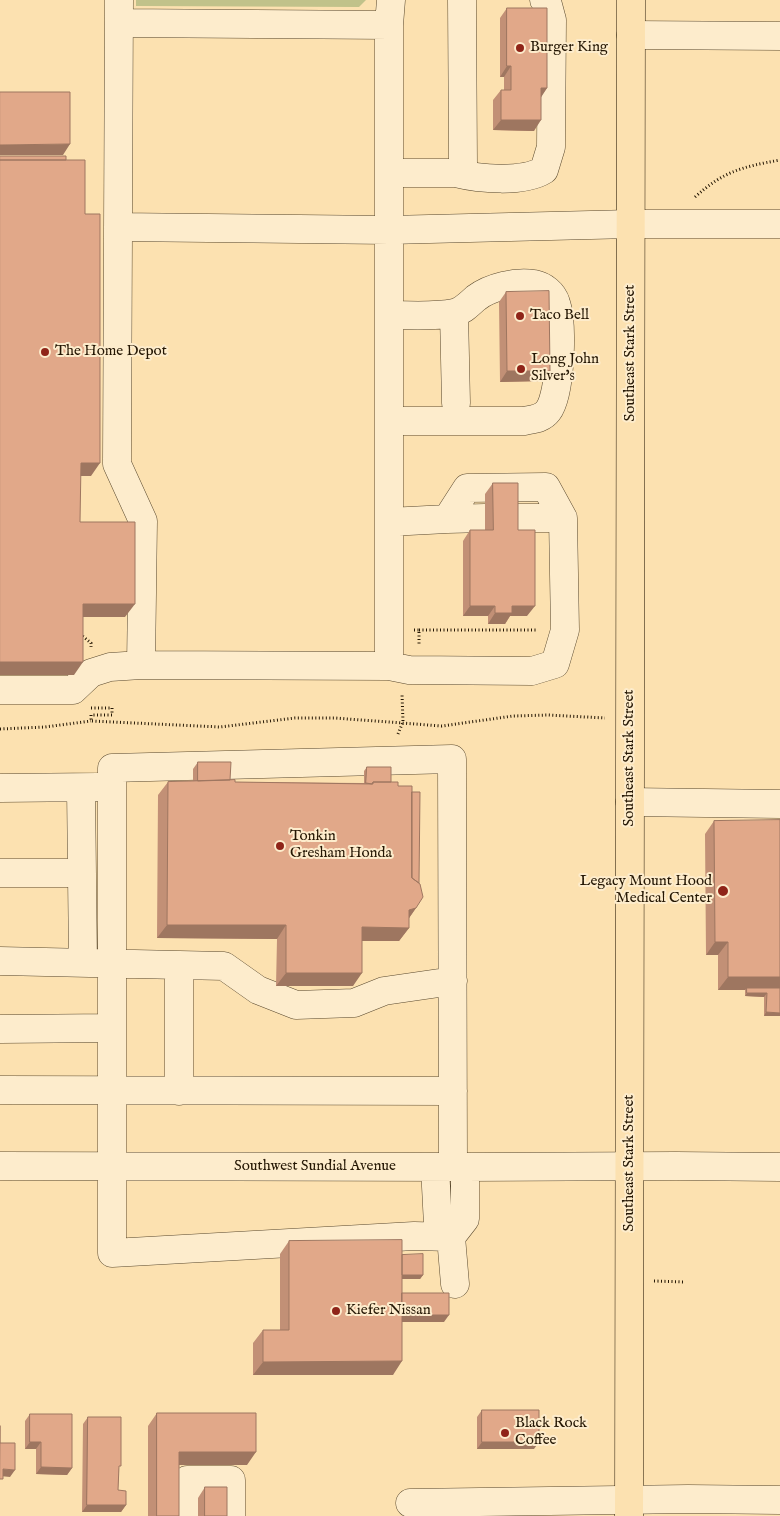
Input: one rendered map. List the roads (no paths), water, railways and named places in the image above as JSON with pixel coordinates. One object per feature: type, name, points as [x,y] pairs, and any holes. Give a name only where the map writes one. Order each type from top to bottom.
[{"type":"main road","name":"Southeast Stark Street","points":[[629,1508],[631,0]]},
{"type":"street","points":[[455,173],[462,164],[462,0]]},
{"type":"street","points":[[389,173],[455,173],[477,177],[506,178],[536,175],[544,170],[550,147],[552,20],[548,5],[544,0]]},
{"type":"street","points":[[141,665],[142,521],[117,464],[119,11],[390,13],[389,666]]},
{"type":"street","points":[[631,35],[780,36]]},
{"type":"street","points":[[118,227],[389,230],[674,223],[780,224]]},
{"type":"street","points":[[389,315],[462,309],[487,292],[504,286],[532,284],[542,287],[550,293],[556,302],[559,350],[558,377],[553,402],[547,412],[538,418],[524,421],[389,421]]},
{"type":"street","points":[[456,403],[462,309]]},
{"type":"street","points":[[0,690],[73,690],[92,673],[110,666],[389,666],[409,670],[532,670],[555,664],[565,630],[563,518],[546,487],[466,488],[447,519]]},
{"type":"street","points":[[389,522],[447,519],[563,518]]},
{"type":"street","points":[[451,1237],[414,1236],[112,1254],[112,768],[452,759],[453,1091],[451,1167],[438,1225],[451,1237],[455,1284]]},
{"type":"street","points":[[0,788],[112,787]]},
{"type":"street","points":[[81,788],[83,963]]},
{"type":"street","points":[[630,802],[780,804]]},
{"type":"street","points":[[0,873],[82,873]]},
{"type":"street","points":[[0,961],[224,966],[258,990],[296,1005],[354,1002],[384,991],[453,981]]},
{"type":"street","points":[[179,965],[179,1091]]},
{"type":"street","points":[[0,1029],[112,1028]]},
{"type":"street","points":[[0,1090],[453,1091]]},
{"type":"street","name":"Southwest Sundial Avenue","points":[[0,1166],[780,1167]]},
{"type":"street","points":[[187,1516],[187,1480],[231,1480],[231,1516]]},
{"type":"street","points":[[410,1503],[629,1508],[780,1500]]},
{"type":"place","name":"Burger King","points":[[520,48]]},
{"type":"place","name":"Taco Bell","points":[[520,316]]},
{"type":"place","name":"The Home Depot","points":[[45,352]]},
{"type":"place","name":"Long John Silver's","points":[[521,369]]},
{"type":"place","name":"Tonkin Gresham Honda","points":[[280,846]]},
{"type":"place","name":"Legacy Mount Hood Medical Center","points":[[723,891]]},
{"type":"place","name":"Kiefer Nissan","points":[[336,1311]]},
{"type":"place","name":"Black Rock Coffee","points":[[505,1433]]}]
